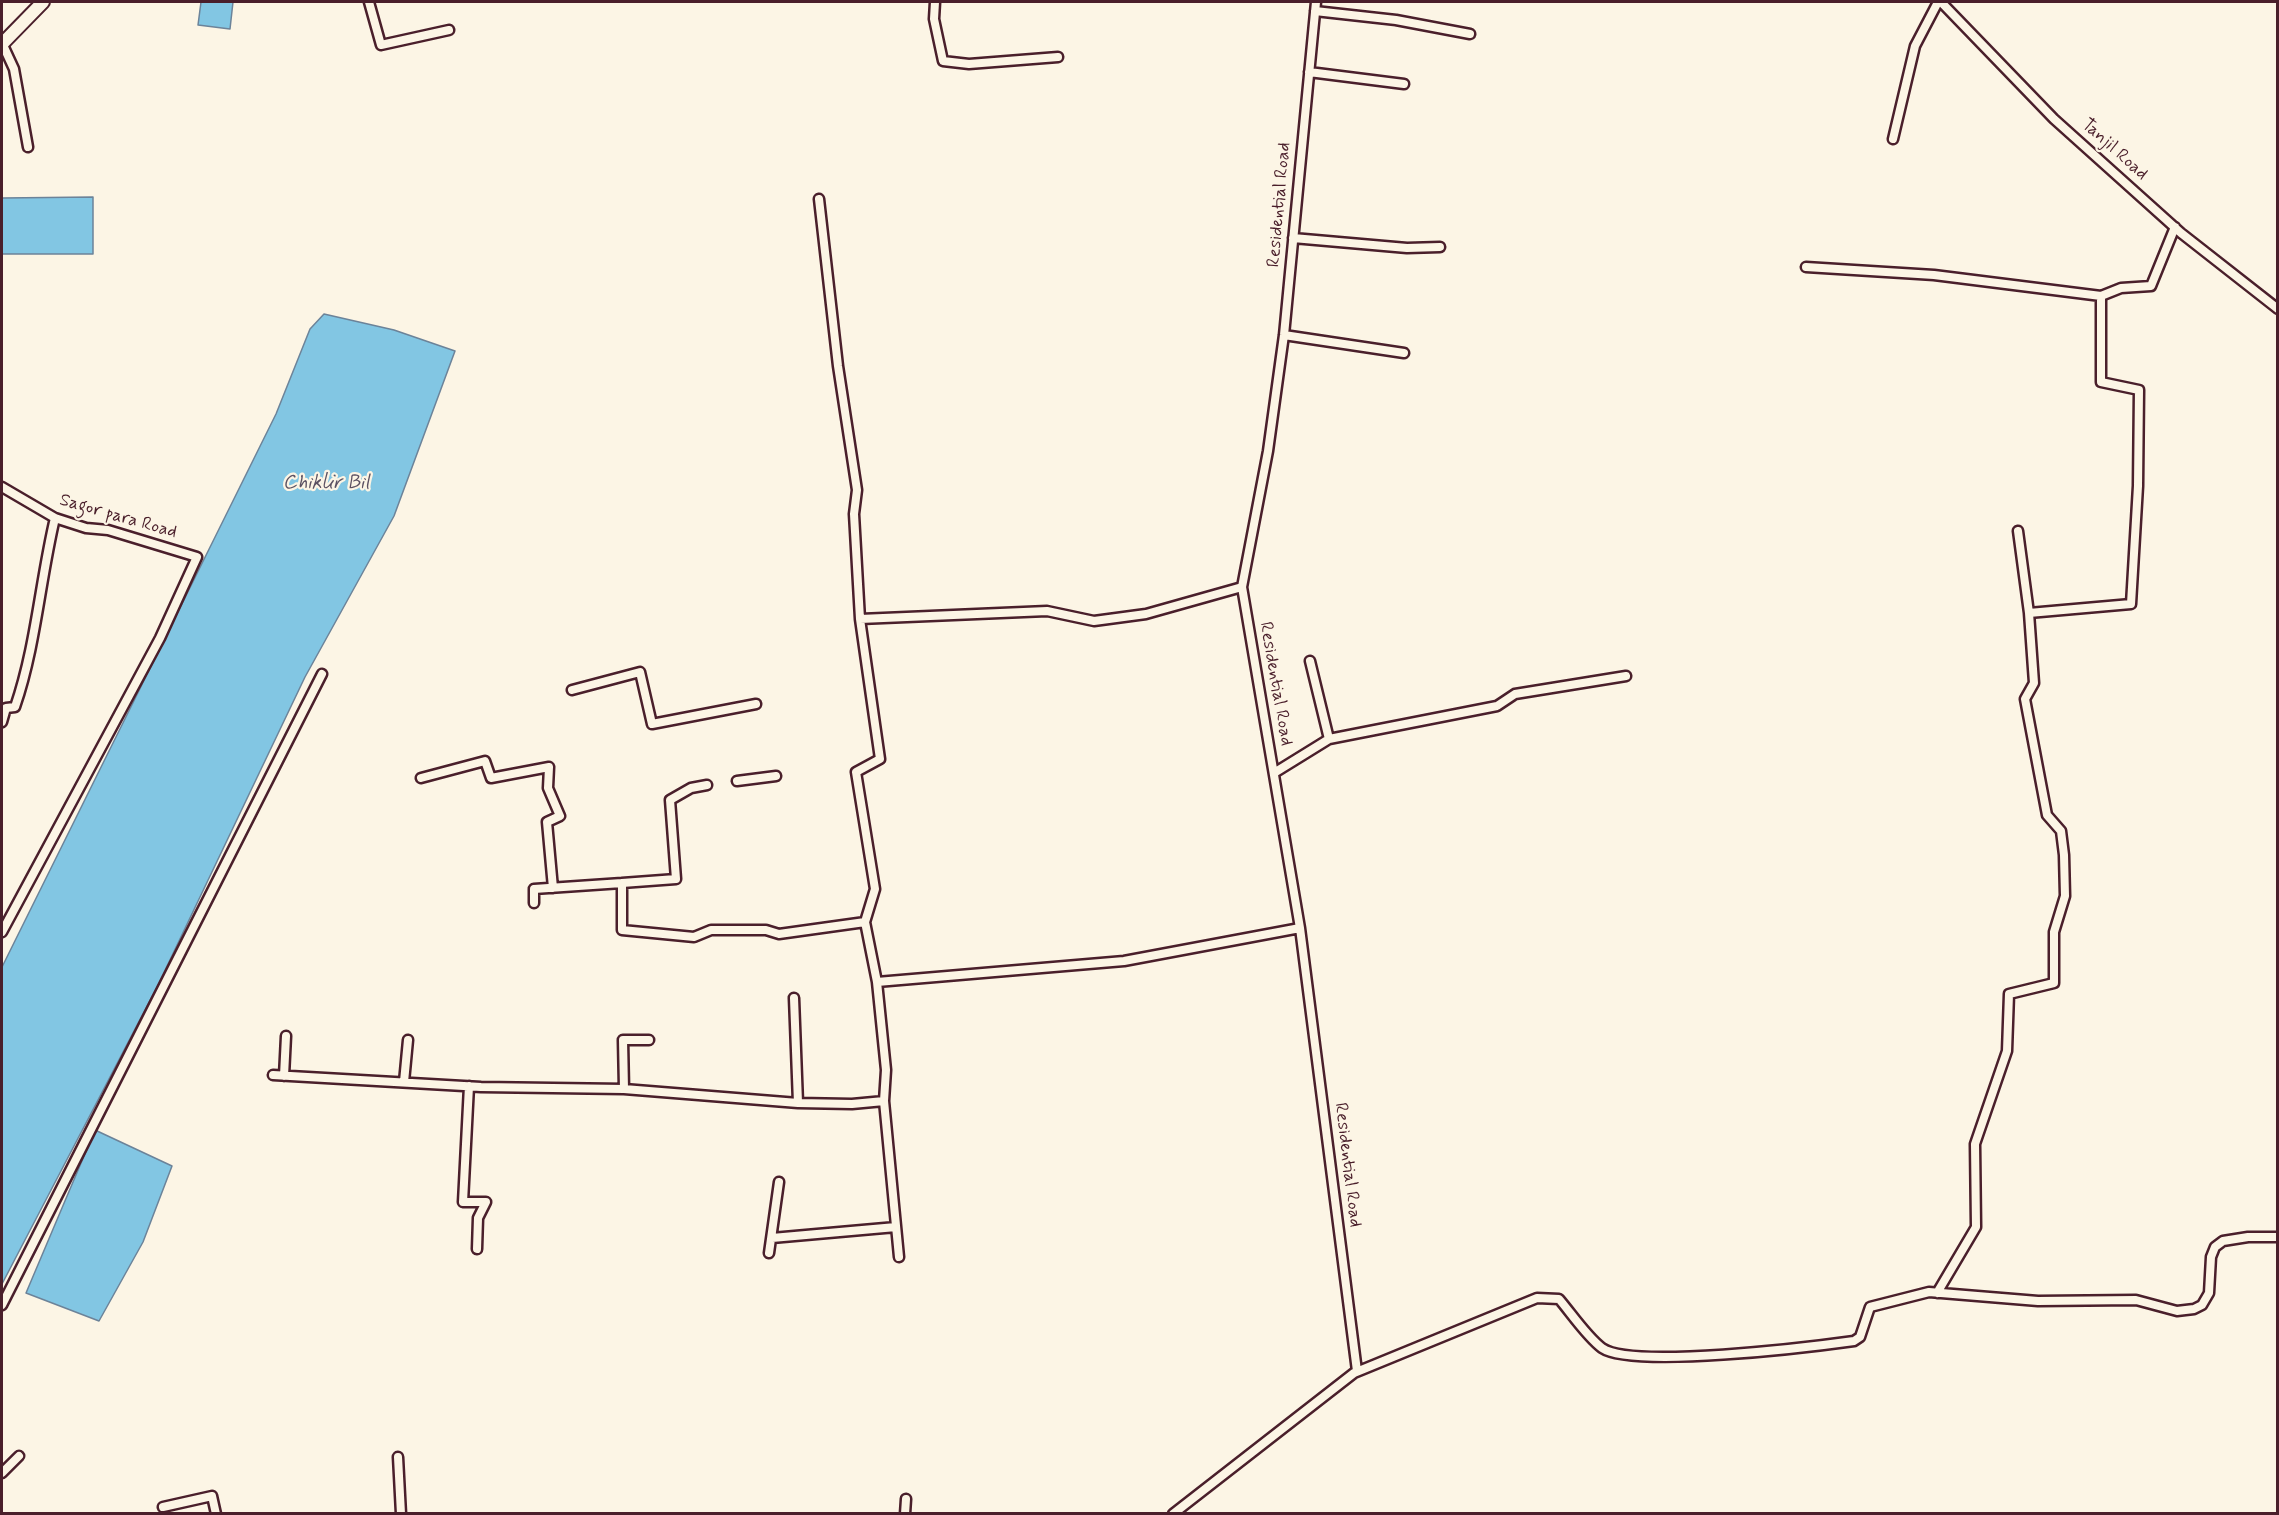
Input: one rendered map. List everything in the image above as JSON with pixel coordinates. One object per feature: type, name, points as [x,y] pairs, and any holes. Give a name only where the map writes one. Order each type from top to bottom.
[{"type":"main road","points":[[2,43],[43,2]]},
{"type":"street","points":[[369,2],[381,45],[449,30]]},
{"type":"street","points":[[935,2],[934,19],[943,61],[969,64],[1058,57]]},
{"type":"street","points":[[1893,139],[1915,46],[1940,2]]},
{"type":"street","name":"Tanjil Road","points":[[1940,2],[2054,118],[2175,228],[2277,309]]},
{"type":"street","points":[[1316,6],[1470,34]]},
{"type":"street","name":"Residential Road","points":[[1316,6],[1284,335],[1268,451],[1242,587],[1300,928],[1357,1371]]},
{"type":"street","points":[[2,43],[14,69],[28,147]]},
{"type":"street","points":[[1309,72],[1404,84]]},
{"type":"street","points":[[819,199],[838,366],[857,490],[854,514],[860,619],[880,759],[856,772],[875,889],[866,922],[878,982],[886,1070],[884,1101],[898,1257]]},
{"type":"street","points":[[1806,267],[1934,275],[2101,296],[2121,288],[2151,286],[2175,228]]},
{"type":"street","points":[[1293,238],[1407,248],[1440,247]]},
{"type":"street","points":[[2029,614],[2131,604],[2138,486],[2139,390],[2101,382],[2101,296]]},
{"type":"street","points":[[1284,335],[1404,353]]},
{"type":"street","name":"Sagor para Road","points":[[2,487],[55,518],[86,528],[108,530],[197,557],[160,638],[2,932]]},
{"type":"street","points":[[2,722],[6,708],[15,707],[27,672],[43,567],[55,518]]},
{"type":"street","points":[[1937,1293],[1976,1227],[1975,1144],[2007,1051],[2009,994],[2054,983],[2054,932],[2065,896],[2061,831],[2047,814],[2025,699],[2034,683],[2029,614],[2018,531]]},
{"type":"street","points":[[860,619],[1047,611],[1094,621],[1146,614],[1242,587]]},
{"type":"street","points":[[1310,661],[1329,740]]},
{"type":"street","points":[[572,690],[640,672],[652,724],[756,704]]},
{"type":"street","points":[[2,1305],[322,674]]},
{"type":"street","points":[[1274,773],[1329,740],[1497,706],[1515,694],[1626,676]]},
{"type":"street","points":[[421,778],[485,761],[490,778],[549,767],[548,788],[560,816],[547,822],[553,888]]},
{"type":"street","points":[[738,781],[777,776]]},
{"type":"street","points":[[534,903],[534,890],[676,879],[670,800],[691,788],[707,785]]},
{"type":"street","points":[[622,883],[622,930],[694,937],[711,930],[766,930],[779,934],[866,922]]},
{"type":"street","points":[[878,982],[1124,961],[1300,928]]},
{"type":"street","points":[[794,998],[798,1103]]},
{"type":"street","points":[[284,1076],[286,1036]]},
{"type":"street","points":[[404,1082],[408,1040]]},
{"type":"street","points":[[624,1089],[623,1040],[649,1040]]},
{"type":"street","points":[[273,1075],[469,1086],[624,1089],[798,1103],[852,1104],[884,1101]]},
{"type":"street","points":[[469,1086],[463,1202],[486,1202],[478,1218],[477,1249]]},
{"type":"street","points":[[769,1253],[779,1182]]},
{"type":"street","points":[[772,1238],[896,1227]]},
{"type":"street","points":[[1173,1514],[1357,1371],[1537,1298],[1559,1299],[1602,1348],[1617,1353],[1641,1356],[1765,1353],[1854,1341],[1860,1337],[1870,1307],[1937,1293],[2038,1301],[2136,1300],[2177,1311],[2194,1309],[2202,1305],[2209,1293],[2211,1257],[2215,1247],[2223,1241],[2248,1237],[2277,1237]]},
{"type":"street","points":[[2,1473],[19,1456]]},
{"type":"street","points":[[398,1457],[401,1514]]},
{"type":"street","points":[[163,1507],[212,1496],[216,1514]]},
{"type":"street","points":[[905,1514],[906,1499]]},
{"type":"water","points":[[201,2],[233,2],[230,29],[198,25]]},
{"type":"water","points":[[93,197],[93,254],[2,254],[2,198]]},
{"type":"water","name":"Chiklir Bil","points":[[324,314],[394,330],[455,351],[394,516],[305,677],[158,985],[2,1284],[2,967],[276,414],[310,329]]},
{"type":"water","points":[[95,1130],[172,1166],[143,1242],[99,1321],[26,1293]]}]
